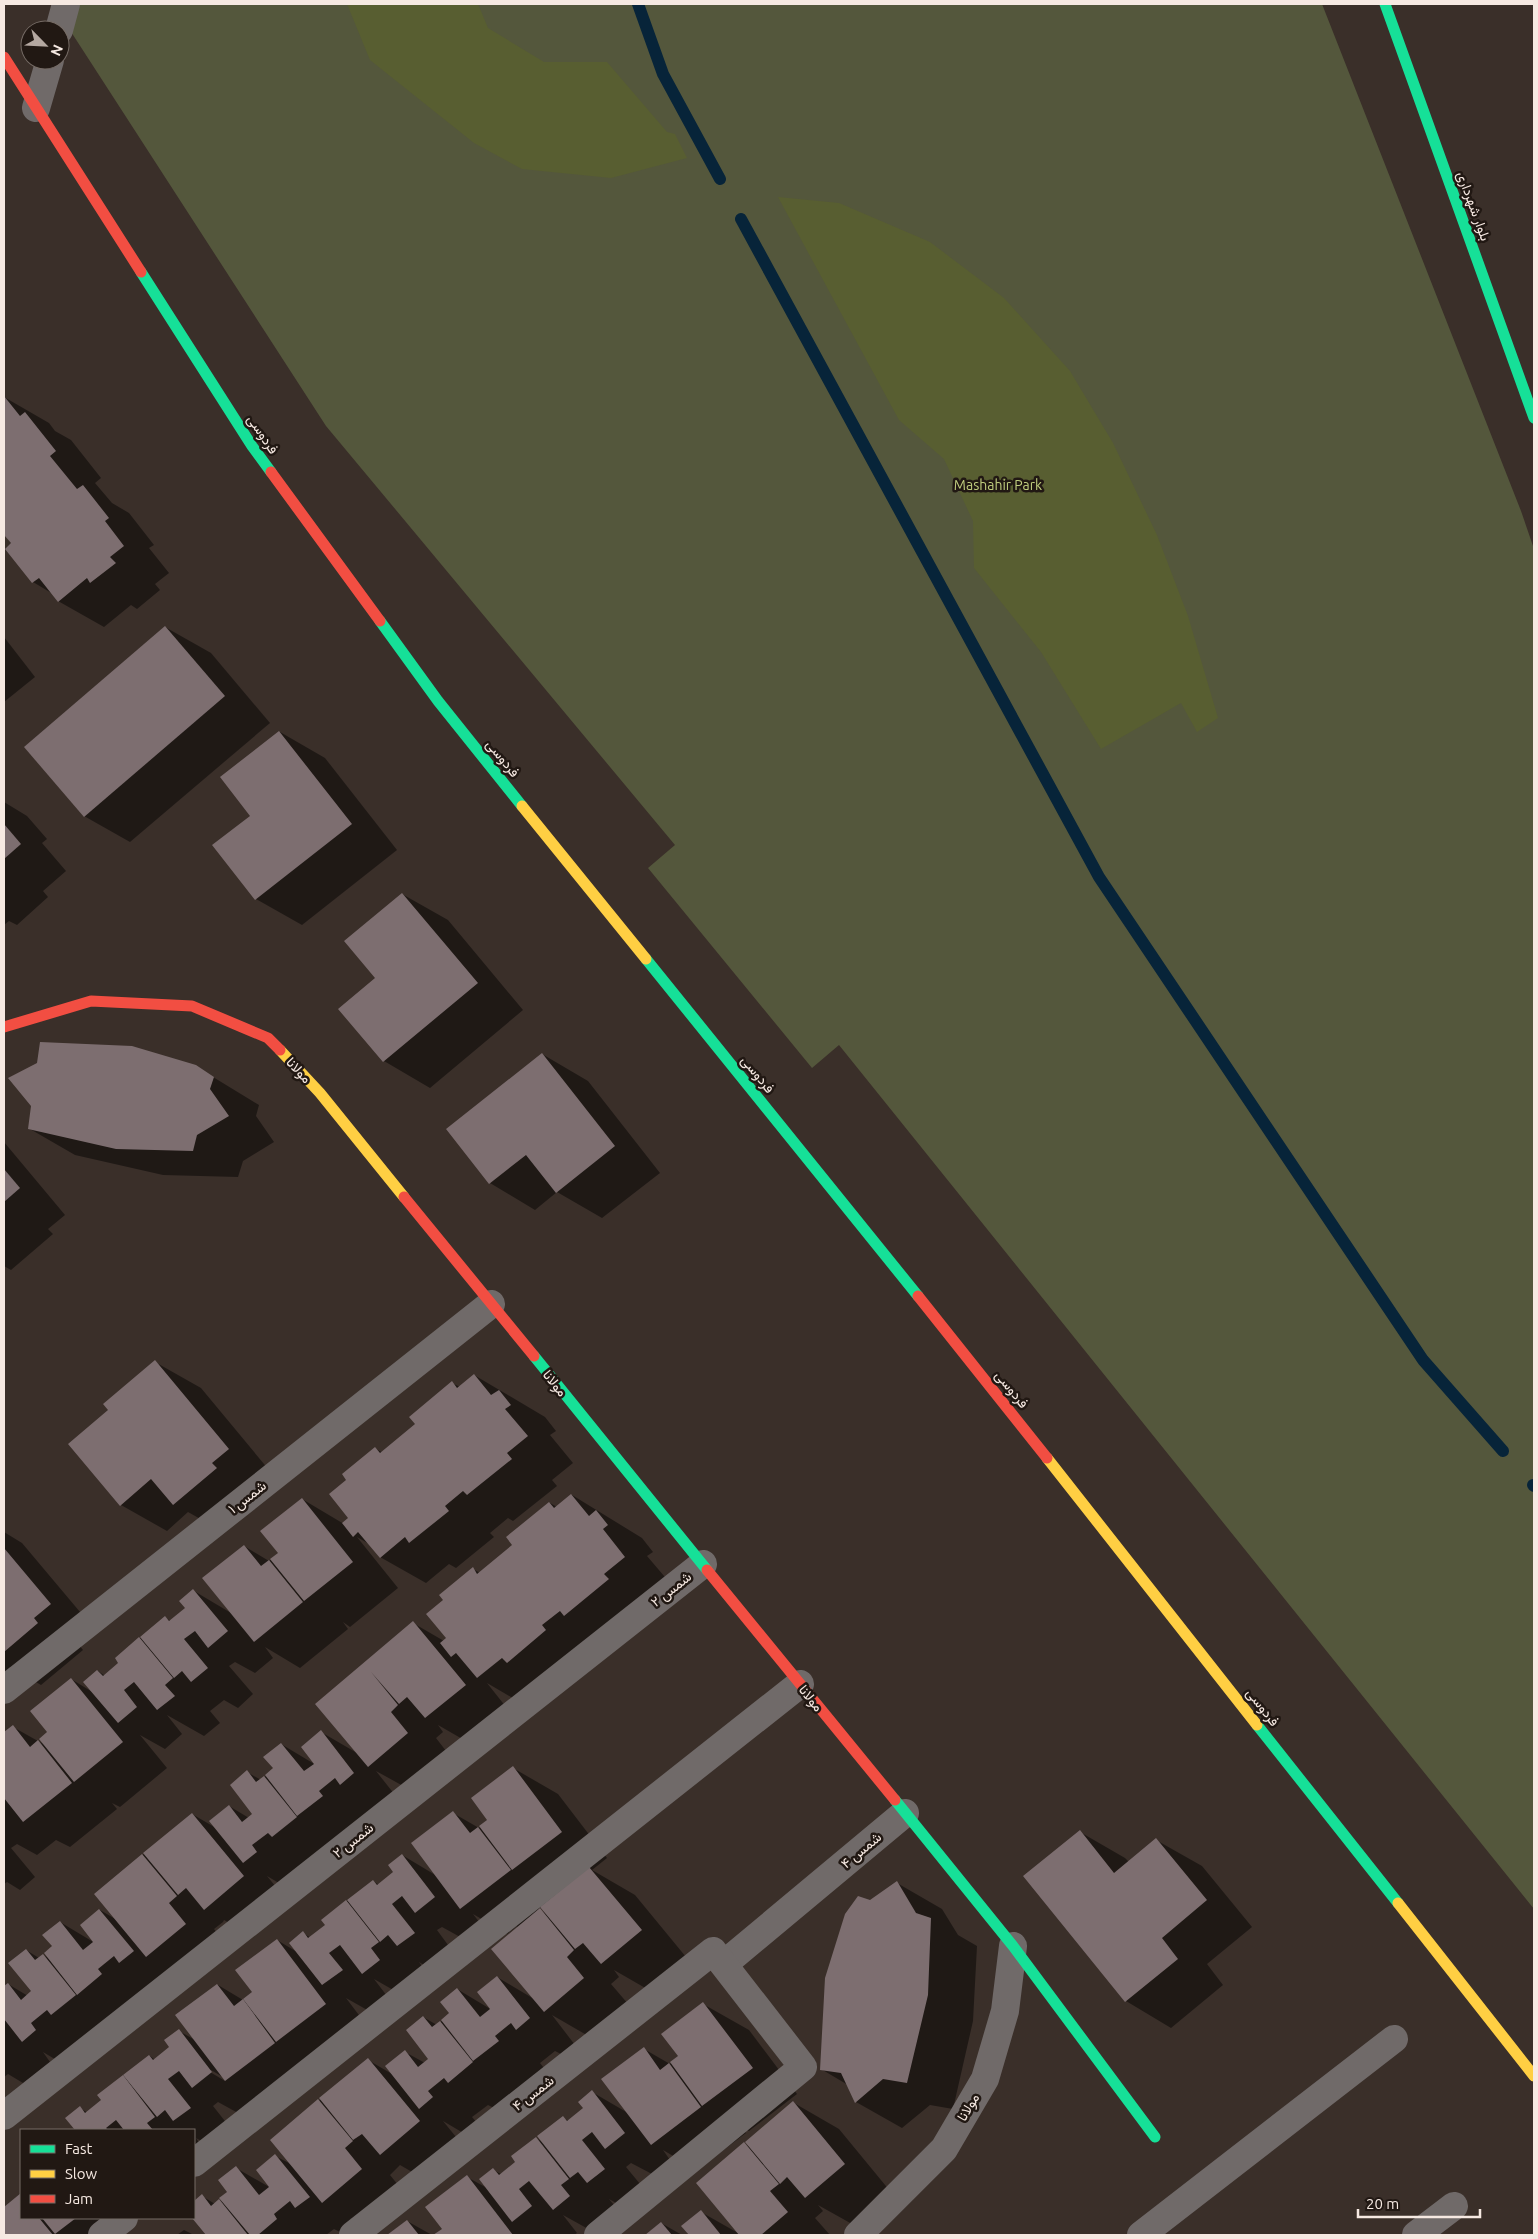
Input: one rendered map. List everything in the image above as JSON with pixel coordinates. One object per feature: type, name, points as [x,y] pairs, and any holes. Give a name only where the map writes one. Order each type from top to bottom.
[{"type":"main road","name":"بلوار شهرداری","points":[[1385,4],[1534,418]]},
{"type":"main road","name":"فردوسی","points":[[4,58],[252,446],[438,701],[1010,1411],[1534,2076]]},
{"type":"main road","name":"مولانا","points":[[4,1027],[91,1001],[192,1006],[268,1038],[320,1094],[1013,1946],[1155,2137]]},
{"type":"street","points":[[62,20],[66,4]]},
{"type":"street","points":[[36,108],[47,70]]},
{"type":"street","name":"شمس ۱","points":[[4,1690],[491,1304]]},
{"type":"street","name":"شمس ۲","points":[[4,2116],[703,1564]]},
{"type":"street","points":[[195,2162],[800,1684]]},
{"type":"street","name":"شمس ۴","points":[[353,2235],[905,1813]]},
{"type":"street","name":"مولانا","points":[[858,2235],[944,2149],[985,2079],[1005,2011],[1013,1946]]},
{"type":"street","points":[[598,2235],[803,2067],[719,1957]]},
{"type":"street","points":[[1141,2235],[1394,2039]]},
{"type":"street","points":[[1416,2235],[1454,2206]]},
{"type":"street","points":[[102,2235],[123,2219]]},
{"type":"green space","name":"Mashahir Park","points":[[53,4],[1322,4],[1521,511],[1534,549],[1534,1909],[839,1045],[812,1068],[648,868],[675,845],[326,426],[70,30],[70,20],[63,20]]},
{"type":"green space","points":[[347,4],[478,4],[488,28],[544,62],[607,62],[667,132],[675,134],[687,158],[611,178],[522,169],[474,143],[370,60]]},
{"type":"green space","points":[[778,197],[839,203],[930,242],[1004,298],[1070,371],[1113,443],[1157,535],[1188,616],[1218,718],[1197,732],[1181,703],[1101,749],[1041,652],[974,568],[973,521],[944,459],[899,420]]},
{"type":"building","points":[[4,396],[20,416],[25,412],[56,451],[50,456],[77,489],[83,485],[109,518],[105,521],[124,546],[110,557],[116,563],[90,583],[87,578],[58,602],[39,578],[32,583],[5,549],[11,543],[4,535]]},
{"type":"building","points":[[165,626],[225,696],[84,817],[24,747]]},
{"type":"building","points":[[279,731],[352,824],[255,900],[212,845],[250,816],[220,777]]},
{"type":"building","points":[[4,824],[21,844],[4,859]]},
{"type":"building","points":[[402,893],[478,983],[383,1062],[338,1009],[375,978],[344,941]]},
{"type":"building","points":[[40,1042],[132,1046],[196,1065],[214,1077],[210,1089],[229,1116],[197,1135],[193,1151],[116,1149],[28,1129],[31,1106],[8,1078],[37,1063]]},
{"type":"building","points":[[542,1053],[615,1146],[556,1193],[526,1155],[489,1184],[446,1129]]},
{"type":"building","points":[[4,1169],[20,1188],[4,1202]]},
{"type":"building","points":[[155,1360],[229,1449],[212,1463],[217,1468],[173,1505],[151,1479],[120,1506],[68,1444],[108,1410],[103,1404]]},
{"type":"building","points":[[474,1374],[491,1395],[499,1390],[511,1405],[505,1409],[528,1436],[507,1453],[512,1459],[467,1495],[463,1491],[445,1506],[449,1511],[409,1543],[405,1537],[380,1558],[358,1532],[353,1537],[342,1523],[348,1518],[329,1494],[346,1480],[342,1474],[375,1447],[380,1453],[415,1424],[409,1417],[452,1381],[457,1388]]},
{"type":"building","points":[[571,1494],[589,1516],[596,1510],[608,1525],[603,1529],[625,1557],[604,1574],[609,1579],[564,1616],[560,1611],[542,1625],[546,1630],[507,1663],[502,1658],[477,1678],[456,1653],[451,1657],[440,1643],[446,1638],[426,1614],[443,1600],[439,1595],[473,1567],[477,1574],[512,1545],[506,1537],[549,1502],[554,1508]]},
{"type":"building","points":[[302,1498],[353,1562],[304,1601],[270,1559],[278,1553],[260,1531]]},
{"type":"building","points":[[244,1545],[261,1566],[269,1560],[303,1602],[254,1642],[202,1578]]},
{"type":"building","points":[[4,1548],[51,1604],[34,1618],[38,1623],[4,1652]]},
{"type":"building","points":[[193,1589],[228,1631],[208,1648],[195,1631],[184,1639],[208,1668],[191,1682],[182,1671],[174,1678],[140,1637],[165,1616],[169,1621],[185,1608],[179,1601]]},
{"type":"building","points":[[413,1621],[466,1685],[425,1718],[407,1697],[399,1704],[371,1672],[398,1705],[391,1712],[408,1733],[368,1767],[315,1704]]},
{"type":"building","points":[[139,1637],[173,1678],[165,1685],[175,1696],[157,1710],[134,1682],[124,1690],[137,1707],[118,1723],[83,1682],[97,1670],[103,1676],[118,1663],[115,1658]]},
{"type":"building","points":[[71,1678],[123,1742],[74,1782],[39,1739],[47,1732],[30,1711]]},
{"type":"building","points":[[13,1725],[30,1747],[38,1740],[72,1783],[23,1822],[4,1798],[4,1732]]},
{"type":"building","points":[[321,1730],[354,1773],[340,1785],[335,1778],[319,1791],[323,1796],[297,1816],[265,1775],[273,1768],[263,1757],[281,1743],[304,1771],[314,1764],[301,1747]]},
{"type":"building","points":[[513,1766],[562,1832],[512,1870],[479,1826],[487,1820],[471,1798]]},
{"type":"building","points":[[247,1770],[256,1782],[264,1776],[297,1817],[272,1837],[268,1833],[252,1845],[257,1852],[243,1863],[209,1821],[229,1805],[242,1822],[252,1814],[230,1785]]},
{"type":"building","points":[[453,1811],[470,1833],[478,1827],[511,1870],[460,1909],[411,1843]]},
{"type":"building","points":[[192,1813],[244,1876],[204,1910],[186,1888],[178,1895],[143,1853]]},
{"type":"building","points":[[1080,1830],[1114,1873],[1156,1838],[1207,1900],[1162,1938],[1178,1959],[1125,2002],[1023,1876]]},
{"type":"building","points":[[142,1854],[177,1896],[169,1903],[186,1924],[146,1957],[94,1894]]},
{"type":"building","points":[[402,1854],[435,1897],[415,1913],[402,1896],[392,1904],[415,1933],[397,1946],[388,1935],[380,1942],[347,1900],[373,1880],[377,1885],[393,1872],[388,1865]]},
{"type":"building","points":[[589,1867],[642,1930],[601,1964],[583,1943],[575,1949],[540,1907]]},
{"type":"building","points":[[897,1881],[916,1913],[931,1918],[928,1995],[907,2083],[883,2079],[855,2103],[841,2073],[820,2070],[825,1978],[845,1914],[858,1896],[870,1900]]},
{"type":"building","points":[[346,1900],[379,1942],[371,1948],[380,1960],[362,1974],[340,1945],[329,1953],[343,1970],[322,1985],[289,1943],[303,1931],[308,1938],[325,1925],[321,1920]]},
{"type":"building","points":[[540,1908],[574,1950],[567,1957],[584,1978],[544,2012],[491,1949]]},
{"type":"building","points":[[99,1909],[134,1951],[119,1963],[114,1956],[98,1969],[102,1974],[77,1995],[44,1953],[52,1946],[42,1935],[60,1921],[83,1950],[93,1942],[80,1925]]},
{"type":"building","points":[[277,1939],[326,2004],[276,2042],[243,1999],[252,1992],[235,1970]]},
{"type":"building","points":[[26,1949],[35,1960],[43,1954],[76,1995],[51,2015],[47,2010],[31,2023],[36,2030],[22,2042],[4,2019],[4,1986],[8,1983],[21,2000],[31,1991],[8,1963]]},
{"type":"building","points":[[497,1976],[530,2018],[516,2030],[511,2023],[495,2036],[499,2041],[473,2061],[441,2020],[449,2013],[440,2002],[457,1988],[480,2017],[490,2009],[477,1992]]},
{"type":"building","points":[[217,1984],[234,2006],[243,1999],[275,2043],[225,2081],[175,2015]]},
{"type":"building","points":[[703,2002],[753,2068],[702,2106],[670,2062],[678,2056],[661,2034]]},
{"type":"building","points":[[423,2016],[432,2027],[440,2021],[473,2062],[448,2083],[444,2078],[428,2091],[433,2097],[419,2109],[385,2066],[405,2050],[418,2067],[428,2059],[406,2030]]},
{"type":"building","points":[[179,2029],[212,2072],[192,2088],[179,2071],[168,2079],[191,2108],[173,2121],[165,2110],[157,2117],[123,2075],[149,2055],[153,2060],[169,2047],[164,2040]]},
{"type":"building","points":[[644,2047],[660,2070],[669,2063],[701,2107],[651,2145],[601,2079]]},
{"type":"building","points":[[368,2058],[420,2121],[380,2155],[362,2134],[353,2140],[319,2098]]},
{"type":"building","points":[[123,2075],[155,2117],[147,2123],[152,2129],[123,2129],[116,2120],[107,2129],[74,2129],[65,2118],[80,2106],[85,2113],[101,2100],[97,2095]]},
{"type":"building","points":[[592,2090],[625,2133],[605,2149],[592,2132],[582,2140],[605,2169],[587,2183],[578,2172],[570,2178],[537,2136],[563,2116],[567,2121],[583,2108],[578,2102]]},
{"type":"building","points":[[318,2099],[353,2141],[345,2148],[362,2169],[322,2203],[270,2140]]},
{"type":"building","points":[[793,2101],[845,2164],[805,2198],[787,2177],[780,2184],[745,2142]]},
{"type":"building","points":[[536,2137],[569,2179],[561,2185],[570,2196],[553,2210],[529,2181],[519,2189],[532,2206],[512,2222],[479,2179],[493,2168],[499,2175],[515,2162],[511,2156]]},
{"type":"building","points":[[744,2142],[779,2184],[770,2191],[788,2212],[761,2235],[739,2235],[696,2183]]},
{"type":"building","points":[[275,2154],[310,2197],[295,2208],[290,2201],[274,2214],[277,2219],[258,2235],[250,2235],[219,2198],[227,2192],[218,2180],[236,2166],[259,2195],[269,2187],[256,2170]]},
{"type":"building","points":[[467,2175],[513,2235],[433,2235],[442,2229],[425,2207]]},
{"type":"building","points":[[20,2194],[20,2219],[40,2219],[53,2235],[4,2235],[4,2207]]},
{"type":"building","points":[[202,2194],[211,2206],[219,2199],[248,2235],[206,2235],[193,2219],[195,2219],[195,2200]]},
{"type":"building","points":[[701,2210],[721,2235],[689,2235],[681,2226]]},
{"type":"building","points":[[43,2219],[75,2219],[55,2234]]},
{"type":"building","points":[[407,2220],[419,2235],[387,2235]]},
{"type":"building","points":[[661,2222],[672,2235],[645,2235]]},
{"type":"waterway","points":[[638,4],[663,74],[720,179]]},
{"type":"waterway","points":[[741,219],[1099,877],[1423,1360],[1503,1451]]},
{"type":"traffic: fast","points":[[1385,4],[1534,418]]},
{"type":"traffic: fast","points":[[141,272],[252,446],[271,472]]},
{"type":"traffic: fast","points":[[380,621],[438,701],[522,806]]},
{"type":"traffic: fast","points":[[646,959],[918,1296]]},
{"type":"traffic: fast","points":[[534,1356],[707,1570]]},
{"type":"traffic: fast","points":[[1257,1725],[1398,1903]]},
{"type":"traffic: fast","points":[[895,1800],[1013,1946],[1155,2137]]},
{"type":"traffic: slow","points":[[522,806],[646,959]]},
{"type":"traffic: slow","points":[[280,1050],[320,1093],[404,1197]]},
{"type":"traffic: slow","points":[[1047,1458],[1257,1725]]},
{"type":"traffic: slow","points":[[1398,1903],[1534,2076]]},
{"type":"traffic: jam","points":[[4,57],[141,272]]},
{"type":"traffic: jam","points":[[271,472],[380,621]]},
{"type":"traffic: jam","points":[[4,1027],[91,1001],[192,1006],[268,1038],[280,1050]]},
{"type":"traffic: jam","points":[[404,1197],[534,1356]]},
{"type":"traffic: jam","points":[[918,1296],[1047,1458]]},
{"type":"traffic: jam","points":[[707,1570],[895,1800]]}]
